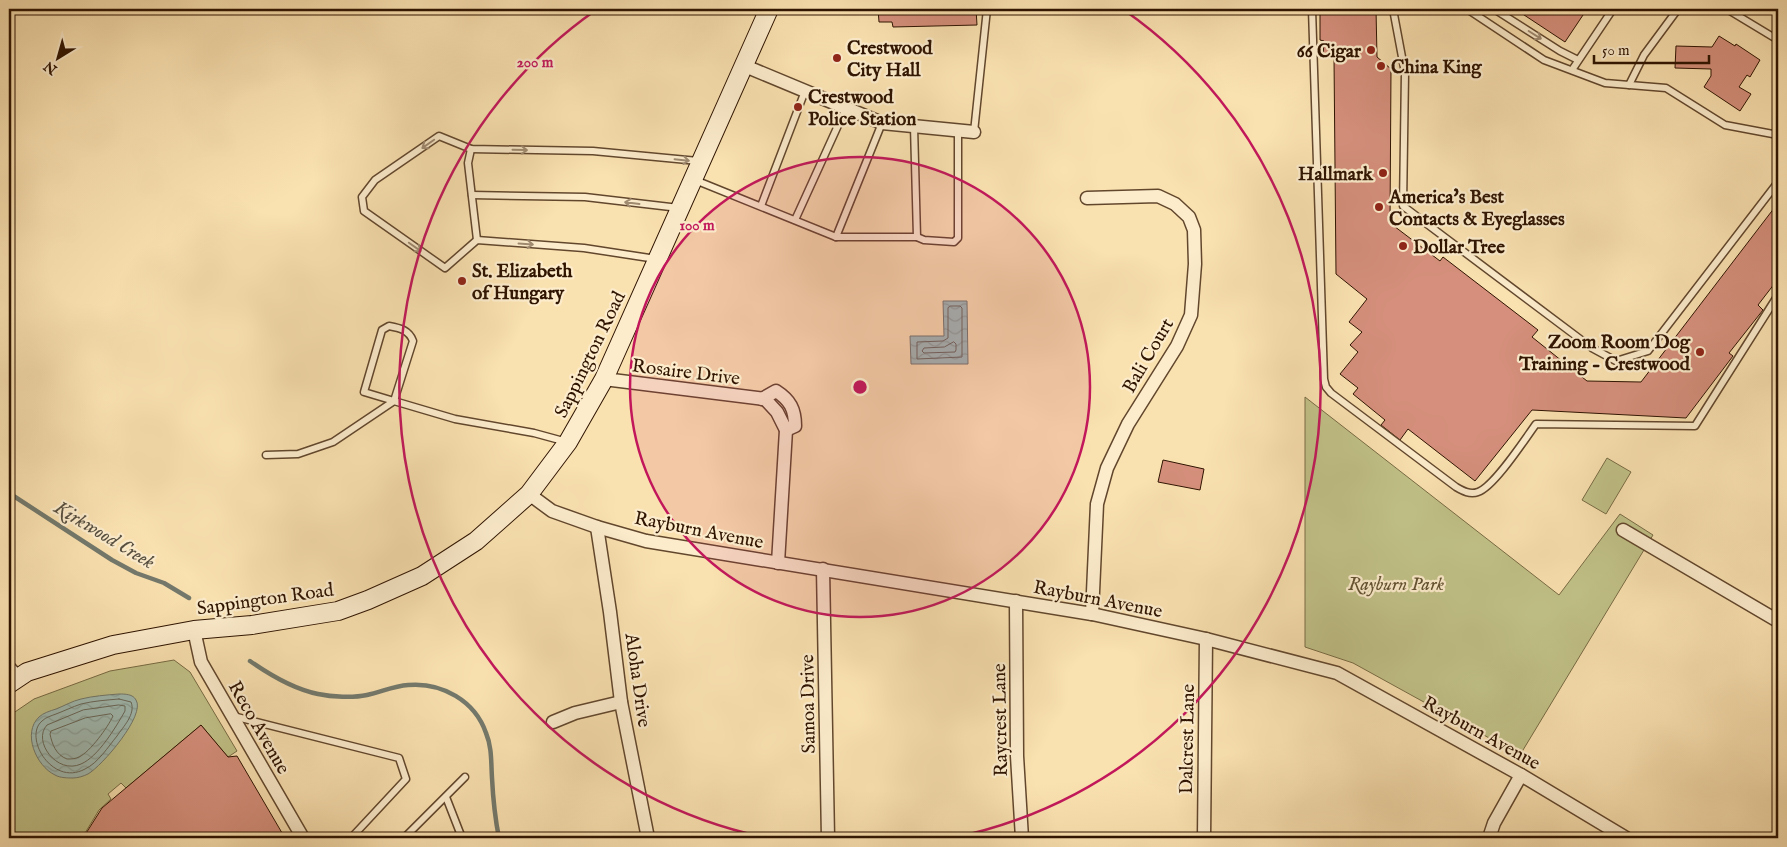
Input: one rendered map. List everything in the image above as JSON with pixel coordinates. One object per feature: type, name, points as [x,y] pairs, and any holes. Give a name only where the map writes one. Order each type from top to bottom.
[{"type":"main road","name":"Sappington Road","points":[[15,680],[28,672],[113,645],[194,630],[252,625],[338,611],[422,576],[476,541],[529,494],[568,442],[604,379],[769,9]]},
{"type":"street","points":[[745,66],[882,123],[974,132]]},
{"type":"street","name":"Bali Court","points":[[1087,198],[1158,196],[1175,204],[1188,217],[1194,230],[1195,264],[1191,315],[1177,346],[1128,424],[1107,468],[1096,504],[1092,614]]},
{"type":"street","name":"Rosaire Drive","points":[[604,379],[765,399],[777,412],[786,430],[778,563]]},
{"type":"street","name":"Rayburn Avenue","points":[[529,494],[552,511],[597,527],[646,541],[1092,614],[1206,639],[1337,673],[1521,775],[1626,838]]},
{"type":"street","name":"Aloha Drive","points":[[597,527],[621,702],[648,838]]},
{"type":"street","points":[[1623,530],[1778,621]]},
{"type":"street","name":"Samoa Drive","points":[[823,569],[828,838]]},
{"type":"street","name":"Raycrest Lane","points":[[1016,601],[1017,756],[1022,838]]},
{"type":"street","name":"Reco Avenue","points":[[194,630],[201,662],[303,838]]},
{"type":"street","name":"Dalcrest Lane","points":[[1204,838],[1206,639]]},
{"type":"street","points":[[554,722],[575,713],[621,702]]},
{"type":"street","points":[[1489,838],[1494,823],[1521,775]]},
{"type":"lane","points":[[974,132],[987,9]]},
{"type":"lane","points":[[1312,9],[1324,379],[1326,387],[1331,393],[1456,487],[1467,492],[1478,492],[1489,486],[1536,424],[1696,426],[1778,295]]},
{"type":"lane","points":[[1394,9],[1405,73],[1403,206],[1592,348],[1616,361],[1648,351],[1778,182]]},
{"type":"lane","points":[[1467,9],[1544,60],[1604,83],[1666,88],[1725,125],[1778,135]]},
{"type":"lane","points":[[1494,9],[1560,51],[1578,60]]},
{"type":"lane","points":[[1572,70],[1613,9]]},
{"type":"lane","points":[[1629,85],[1644,55],[1678,9]]},
{"type":"lane","points":[[1722,9],[1730,10],[1778,40]]},
{"type":"lane","points":[[761,206],[805,91]]},
{"type":"lane","points":[[795,220],[846,108]]},
{"type":"lane","points":[[836,237],[882,123]]},
{"type":"lane","points":[[914,126],[917,237]]},
{"type":"lane","points":[[694,179],[836,237],[917,237],[924,240],[954,242],[958,238],[958,130]]},
{"type":"lane","points":[[657,259],[584,248],[477,240],[444,268],[364,211],[362,197],[375,180],[439,136],[471,149],[593,151],[702,162]]},
{"type":"lane","points":[[471,149],[468,163],[477,240]]},
{"type":"lane","points":[[472,195],[585,197],[680,209]]},
{"type":"lane","points":[[266,455],[298,454],[333,442],[394,401],[413,341],[411,334],[389,326],[382,330],[364,392],[394,401],[447,417],[534,433],[568,442]]},
{"type":"lane","points":[[9,663],[15,680]]},
{"type":"lane","points":[[231,716],[398,758],[406,779],[351,838]]},
{"type":"lane","points":[[404,838],[465,777]]},
{"type":"lane","points":[[446,796],[462,838]]},
{"type":"green space","name":"Rayburn Park","points":[[1305,397],[1559,595],[1620,514],[1653,535],[1520,755],[1353,663],[1305,647]]},
{"type":"green space","points":[[1607,458],[1631,472],[1606,514],[1582,500]]},
{"type":"green space","points":[[174,660],[190,672],[237,751],[228,757],[201,725],[126,788],[121,783],[108,794],[111,799],[99,810],[82,838],[9,838],[9,716],[34,699],[110,671]]},
{"type":"water","points":[[943,301],[967,301],[968,364],[911,364],[910,336],[944,336]]},
{"type":"water","points":[[119,694],[129,695],[136,700],[135,717],[121,740],[103,761],[88,774],[77,778],[59,777],[48,771],[37,757],[32,740],[34,724],[39,717],[42,714],[78,700]]},
{"type":"building","points":[[878,9],[976,9],[977,25],[893,27],[892,22],[879,22]]},
{"type":"building","points":[[1320,9],[1376,9],[1377,57],[1391,69],[1390,223],[1440,261],[1443,257],[1538,330],[1532,337],[1587,381],[1641,382],[1778,203],[1778,279],[1758,305],[1763,310],[1729,353],[1733,356],[1686,418],[1532,410],[1475,481],[1408,429],[1400,440],[1381,425],[1385,420],[1353,394],[1358,388],[1340,374],[1358,352],[1350,345],[1362,332],[1349,322],[1367,299],[1336,274],[1334,58],[1323,57],[1324,41],[1320,40]]},
{"type":"building","points":[[1515,9],[1587,9],[1565,42]]},
{"type":"building","points":[[1719,36],[1735,46],[1736,44],[1760,60],[1750,77],[1747,75],[1739,87],[1751,94],[1740,111],[1704,87],[1711,76],[1711,69],[1675,68],[1676,46],[1712,47]]},
{"type":"building","points":[[1163,460],[1204,469],[1200,490],[1158,482]]},
{"type":"building","points":[[201,725],[228,757],[237,756],[285,838],[83,838],[102,808]]},
{"type":"waterway","name":"Kirkwood Creek","points":[[9,493],[112,560],[136,573],[164,583],[189,598]]},
{"type":"waterway","name":"Kirkwood Creek","points":[[250,661],[291,685],[324,695],[342,697],[361,696],[408,685],[421,685],[445,690],[456,696],[474,712],[488,738],[491,755],[494,808],[499,838]]},
{"type":"place","name":"66 Cigar","points":[[1371,50]]},
{"type":"place","name":"Crestwood City Hall","points":[[837,58]]},
{"type":"place","name":"China King","points":[[1381,66]]},
{"type":"place","name":"Crestwood Police Station","points":[[798,107]]},
{"type":"place","name":"Hallmark","points":[[1383,173]]},
{"type":"place","name":"America's Best Contacts & Eyeglasses","points":[[1379,207]]},
{"type":"place","name":"Dollar Tree","points":[[1403,246]]},
{"type":"place","name":"St. Elizabeth of Hungary","points":[[462,281]]},
{"type":"place","name":"Zoom Room Dog Training - Crestwood","points":[[1700,352]]}]
